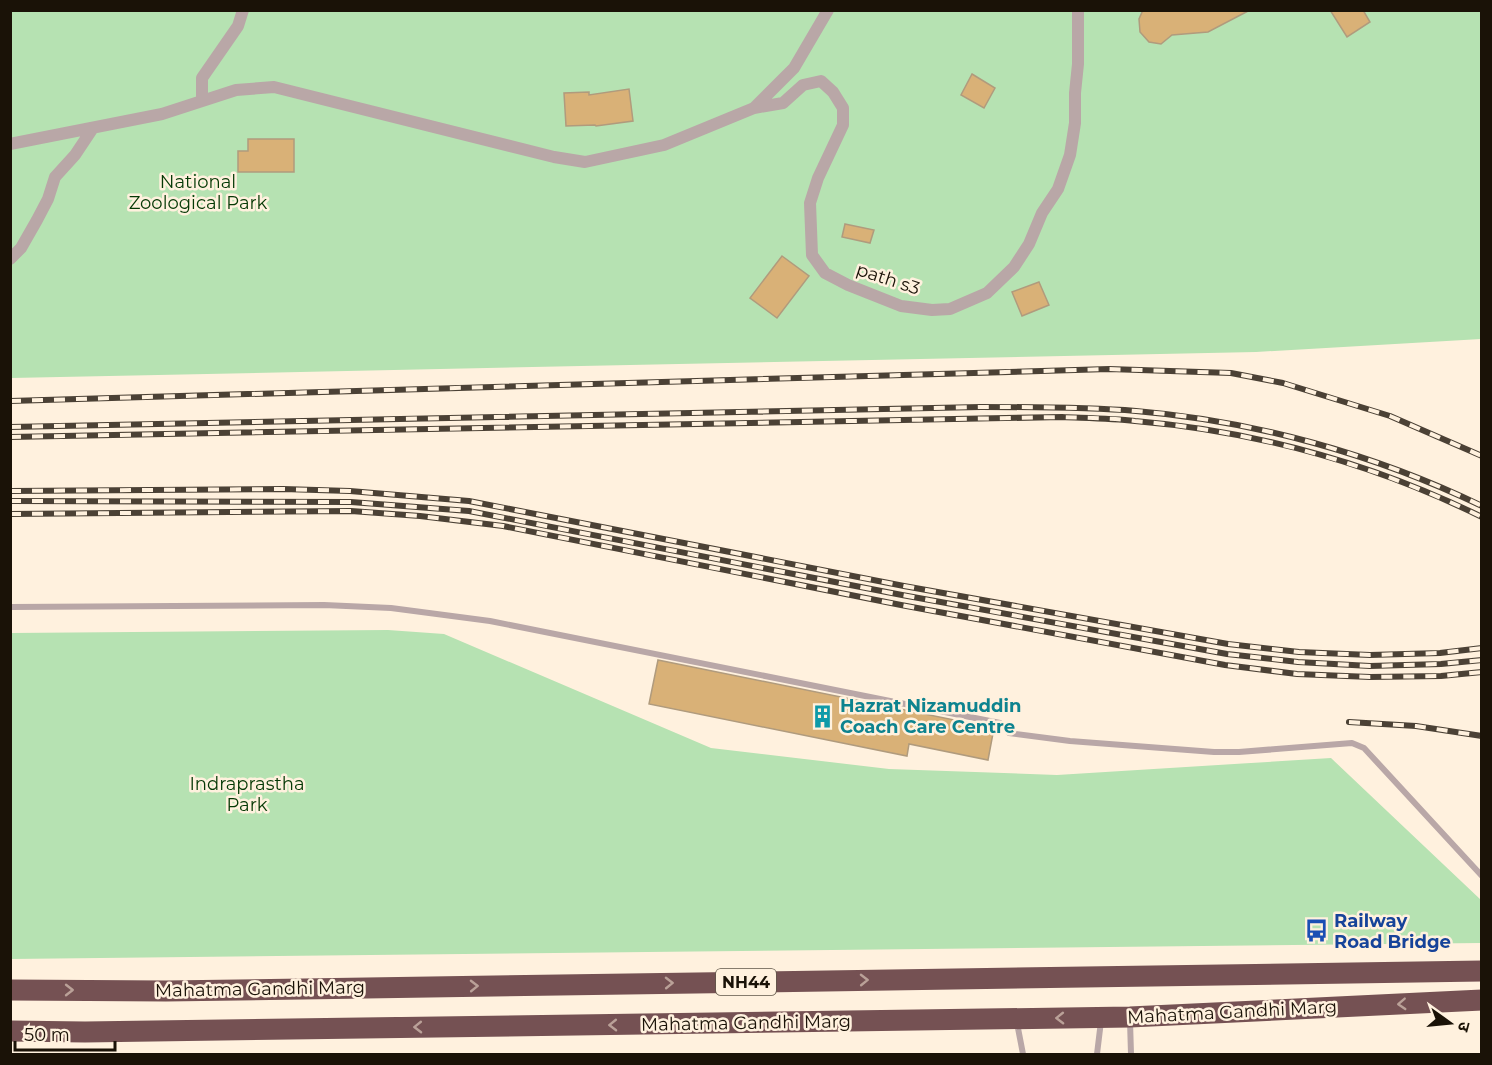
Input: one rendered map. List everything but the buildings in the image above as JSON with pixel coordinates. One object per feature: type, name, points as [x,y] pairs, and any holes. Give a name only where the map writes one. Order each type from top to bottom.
[{"type":"highway","name":"Mahatma Gandhi Marg","points":[[10,990],[213,990],[1482,971]]},
{"type":"highway","name":"Mahatma Gandhi Marg","points":[[10,1031],[85,1032],[1101,1018],[1482,1000]]},
{"type":"street","points":[[202,101],[202,78],[238,26],[243,10]]},
{"type":"street","points":[[10,144],[162,114],[236,90],[274,87],[554,157],[585,162],[664,145],[754,108],[794,68],[828,10]]},
{"type":"street","name":"path s3","points":[[754,108],[783,102],[803,85],[820,81],[833,92],[843,108],[843,125],[826,159],[810,202],[812,255],[825,273],[848,285],[901,306],[932,310],[950,309],[987,293],[1014,267],[1029,244],[1042,213],[1058,189],[1070,155],[1075,123],[1078,10]]},
{"type":"street","points":[[10,259],[21,248],[37,220],[48,199],[55,177],[75,155],[93,128]]},
{"type":"lane","points":[[10,607],[324,605],[391,608],[490,621],[1000,723],[1009,734],[1214,752],[1352,743],[1364,748],[1482,876]]},
{"type":"lane","points":[[1130,1017],[1131,1054]]},
{"type":"lane","points":[[1097,1054],[1101,1018]]},
{"type":"lane","points":[[1016,1019],[1023,1054]]},
{"type":"green space","name":"National Zoological Park","points":[[10,11],[1481,11],[1481,339],[1256,352],[11,378]]},
{"type":"green space","name":"Indraprastha Park","points":[[388,630],[444,634],[711,748],[889,769],[1057,775],[1331,758],[1481,900],[1481,943],[11,959],[11,633]]},
{"type":"railway","points":[[10,401],[1109,369],[1231,373],[1283,383],[1390,416],[1482,456]]},
{"type":"railway","points":[[10,427],[981,407],[1059,407],[1136,411],[1225,423],[1313,443],[1399,471],[1482,506]]},
{"type":"railway","points":[[10,437],[1062,417],[1108,419],[1225,433],[1313,453],[1399,481],[1482,517]]},
{"type":"railway","points":[[10,491],[283,489],[350,491],[469,501],[904,586],[1228,644],[1299,652],[1370,655],[1440,653],[1482,648]]},
{"type":"railway","points":[[10,501],[351,502],[469,511],[902,595],[1227,654],[1298,662],[1370,666],[1441,664],[1482,660]]},
{"type":"railway","points":[[10,514],[351,511],[420,516],[503,526],[901,605],[1225,665],[1297,674],[1370,677],[1441,676],[1482,672]]},
{"type":"railway","points":[[1349,722],[1416,726],[1482,736]]},
{"type":"place","name":"Hazrat Nizamuddin Coach Care Centre","points":[[822,716]]},
{"type":"place","name":"Railway Road Bridge","points":[[1316,931]]}]
